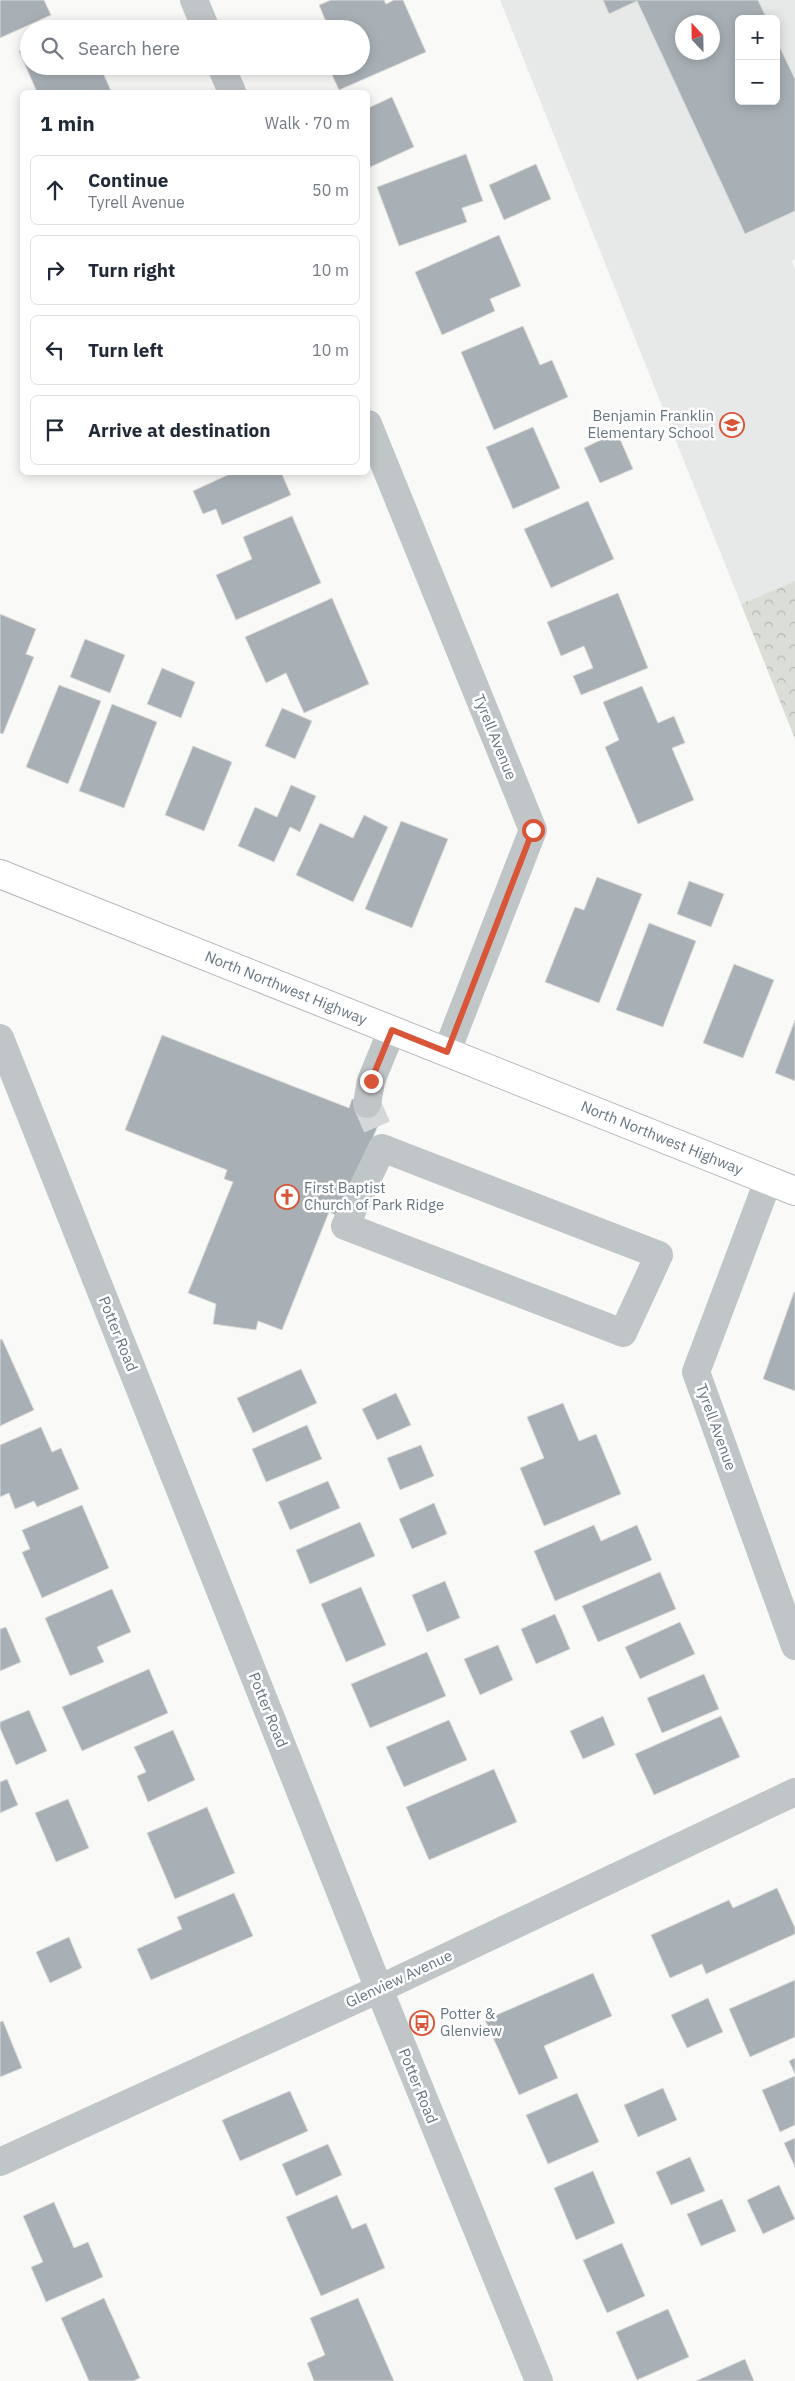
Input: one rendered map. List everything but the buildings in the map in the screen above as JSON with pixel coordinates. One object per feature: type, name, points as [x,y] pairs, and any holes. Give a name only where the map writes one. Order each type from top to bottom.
[{"type":"main road","name":"North Northwest Highway","points":[[0,874],[795,1191]]},
{"type":"street","points":[[194,0],[202,20]]},
{"type":"street","points":[[225,75],[231,90]]},
{"type":"street","name":"Tyrell Avenue","points":[[370,429],[533,830],[447,1052]]},
{"type":"street","points":[[375,1126],[659,1255],[623,1333],[345,1226],[375,1126],[371,1081],[392,1030]]},
{"type":"street","name":"Potter Road","points":[[0,1038],[379,1989],[539,2381]]},
{"type":"street","name":"Tyrell Avenue","points":[[768,1181],[696,1372],[795,1646]]},
{"type":"street","name":"Glenview Avenue","points":[[0,2162],[379,1989],[795,1792]]},
{"type":"shaded area","name":"Benjamin Franklin Elementary School","points":[[500,0],[795,0],[795,259],[792,261],[795,269],[795,581],[741,604]]},
{"type":"green space","points":[[795,581],[795,739],[741,604]]},
{"type":"tunnel","points":[[367,1104],[377,1127]]},
{"type":"place","name":"Benjamin Franklin Elementary School","points":[[732,425]]},
{"type":"place","name":"First Baptist Church of Park Ridge","points":[[287,1197]]},
{"type":"place","name":"Potter & Glenview","points":[[422,2023]]},
{"type":"route","points":[[371,1081],[392,1030],[447,1052],[533,830]]}]
